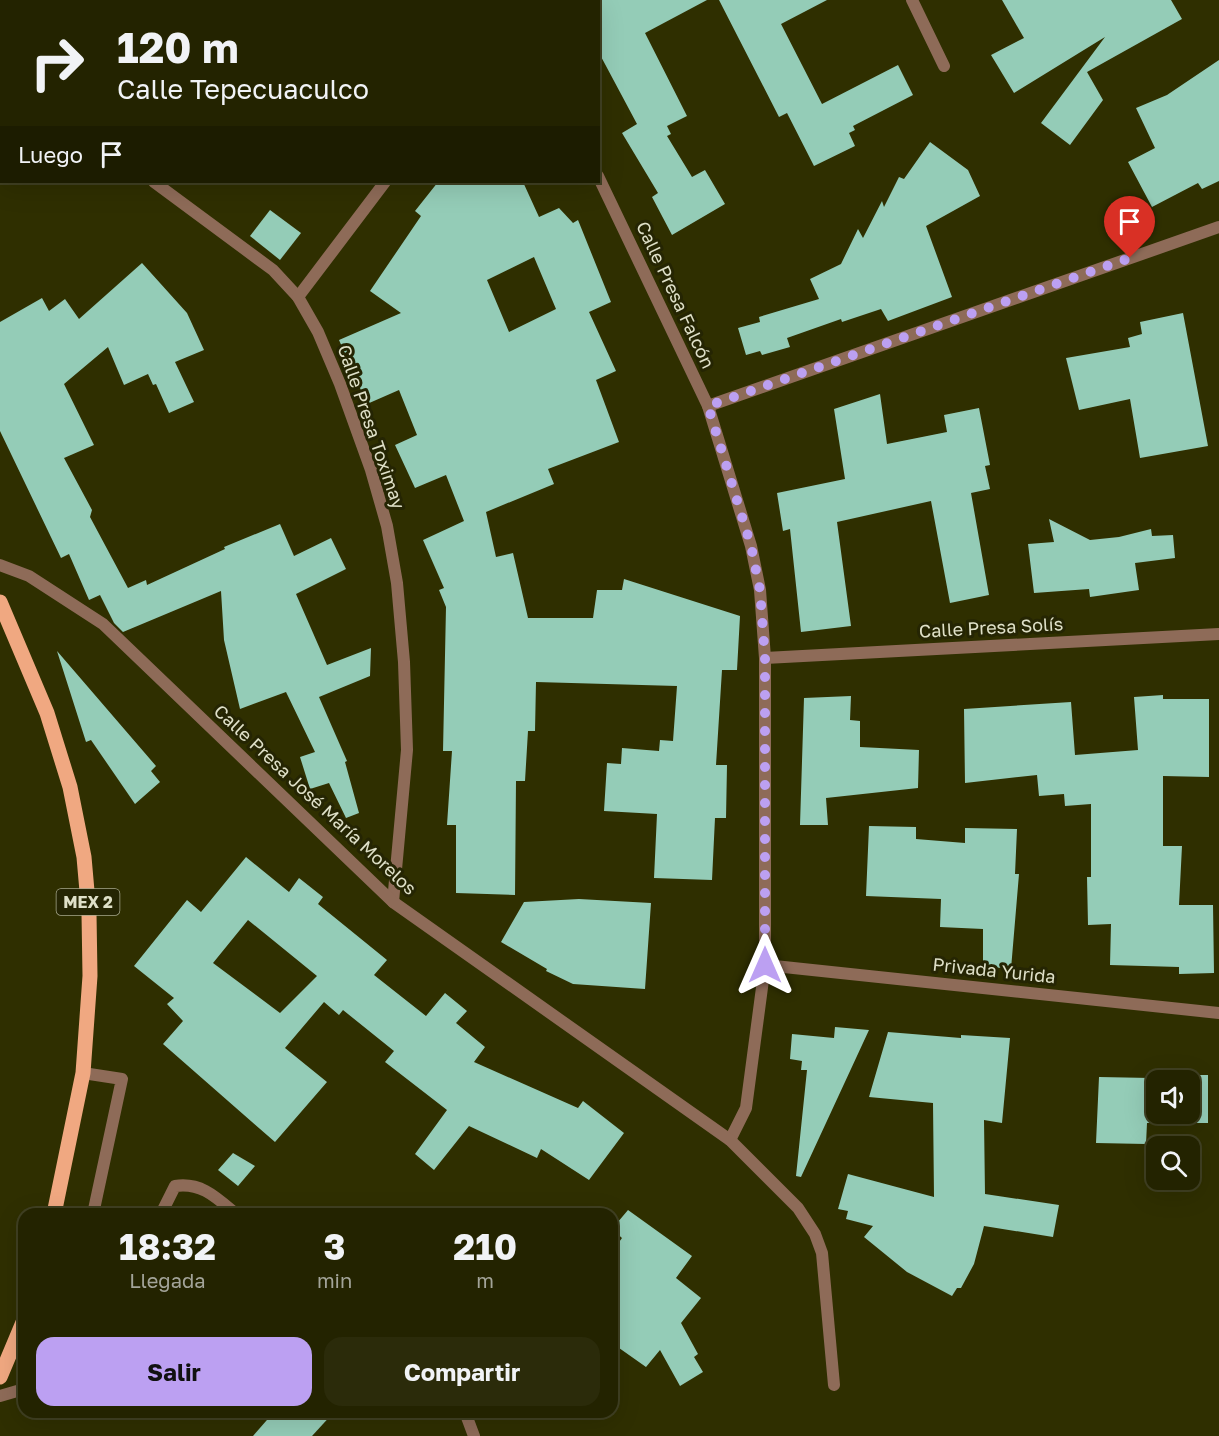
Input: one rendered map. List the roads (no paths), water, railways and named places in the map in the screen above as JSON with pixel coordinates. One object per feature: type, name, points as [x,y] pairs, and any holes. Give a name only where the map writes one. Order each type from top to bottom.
[{"type":"main road","name":"MEX 2","points":[[0,602],[47,713],[70,787],[84,857],[89,914],[90,976],[83,1073],[55,1208]]},
{"type":"main road","points":[[0,1377],[18,1334]]},
{"type":"street","points":[[912,0],[944,66]]},
{"type":"street","name":"Calle Presa Falcón","points":[[600,180],[708,406],[751,546],[760,590],[765,658],[765,965],[746,1108],[730,1140]]},
{"type":"street","name":"Calle Presa Toximay","points":[[155,183],[273,270],[298,297],[318,332],[340,384],[371,470],[387,526],[398,583],[404,662],[407,750],[393,902]]},
{"type":"street","points":[[298,297],[384,183]]},
{"type":"street","points":[[708,406],[1219,227]]},
{"type":"street","name":"Calle Presa José María Morelos","points":[[0,565],[29,576],[103,624],[393,902],[730,1140],[798,1208],[815,1234],[822,1253],[834,1385]]},
{"type":"street","name":"Calle Presa Solís","points":[[765,658],[1219,634]]},
{"type":"street","name":"Privada Yurida","points":[[765,965],[1219,1014]]},
{"type":"street","points":[[83,1073],[122,1079],[94,1208]]},
{"type":"street","points":[[164,1208],[175,1186],[191,1184],[216,1197],[229,1208]]},
{"type":"street","points":[[0,1396],[18,1391]]},
{"type":"street","points":[[467,1418],[474,1434]]}]
